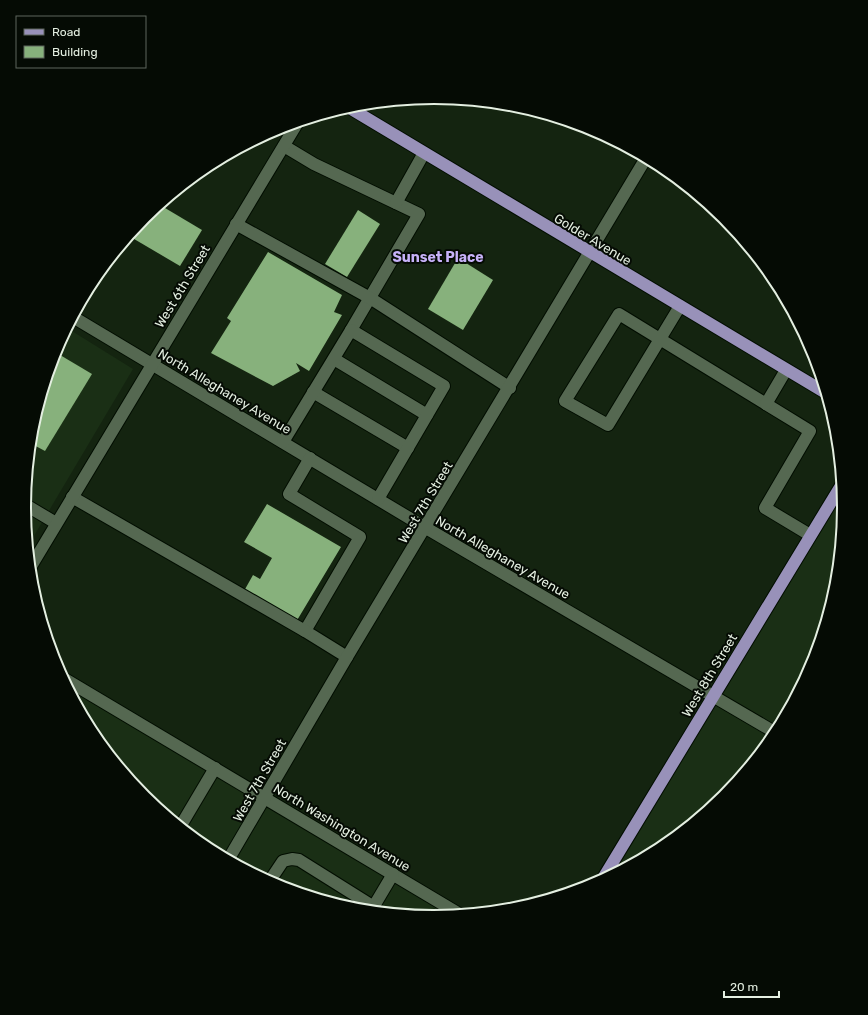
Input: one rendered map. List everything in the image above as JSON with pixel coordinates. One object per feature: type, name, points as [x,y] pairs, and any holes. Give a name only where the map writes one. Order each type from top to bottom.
[{"type":"main road","name":"Golder Avenue","points":[[356,112],[819,389]]},
{"type":"main road","name":"West 8th Street","points":[[607,871],[836,493]]},
{"type":"street","name":"West 6th Street","points":[[34,561],[151,364],[293,130]]},
{"type":"street","points":[[283,442],[334,359],[419,214],[314,164],[284,146]]},
{"type":"street","points":[[396,203],[424,153]]},
{"type":"street","name":"West 7th Street","points":[[230,856],[347,657],[510,388],[643,163]]},
{"type":"street","points":[[236,224],[370,298],[510,388]]},
{"type":"street","points":[[680,306],[660,339],[608,425],[565,401],[619,314],[660,339],[810,431],[765,508],[810,535]]},
{"type":"street","name":"North Alleghaney Avenue","points":[[78,320],[426,528],[770,729]]},
{"type":"street","points":[[351,330],[444,386],[378,499]]},
{"type":"street","points":[[334,359],[427,415]]},
{"type":"street","points":[[766,404],[786,370]]},
{"type":"street","points":[[313,392],[408,448]]},
{"type":"street","points":[[305,631],[360,537],[289,494],[310,458]]},
{"type":"street","points":[[72,497],[305,631],[347,657]]},
{"type":"street","points":[[31,508],[56,523]]},
{"type":"street","name":"North Washington Avenue","points":[[75,690],[215,768],[453,910]]},
{"type":"street","points":[[183,822],[215,768]]},
{"type":"street","points":[[273,877],[283,861],[292,859],[299,860],[365,905]]},
{"type":"street","points":[[374,906],[393,874]]},
{"type":"shaded area","points":[[72,331],[133,369],[32,539],[31,508],[34,455],[52,378]]},
{"type":"shaded area","points":[[836,482],[837,508],[834,560],[823,612],[816,637],[806,662],[783,709],[754,753],[719,792],[700,810],[658,843],[635,857],[603,873]]},
{"type":"shaded area","points":[[72,683],[454,910],[408,910],[355,903],[304,889],[280,880],[232,857],[210,843],[168,810],[131,773],[114,753],[99,731],[85,709]]},
{"type":"building","points":[[165,208],[202,230],[180,266],[134,239]]},
{"type":"building","points":[[358,210],[380,224],[347,277],[325,264]]},
{"type":"building","points":[[268,252],[342,295],[334,312],[342,315],[309,371],[296,363],[300,371],[273,386],[211,353],[231,321],[227,318]]},
{"type":"building","points":[[458,258],[493,280],[463,330],[428,309]]},
{"type":"building","points":[[61,356],[92,374],[45,451],[36,446],[45,403],[52,378]]},
{"type":"building","points":[[267,504],[341,547],[296,622],[244,591],[253,575],[260,579],[272,558],[244,542]]},
{"type":"district","name":"Sunset Place","points":[[438,257]]}]
